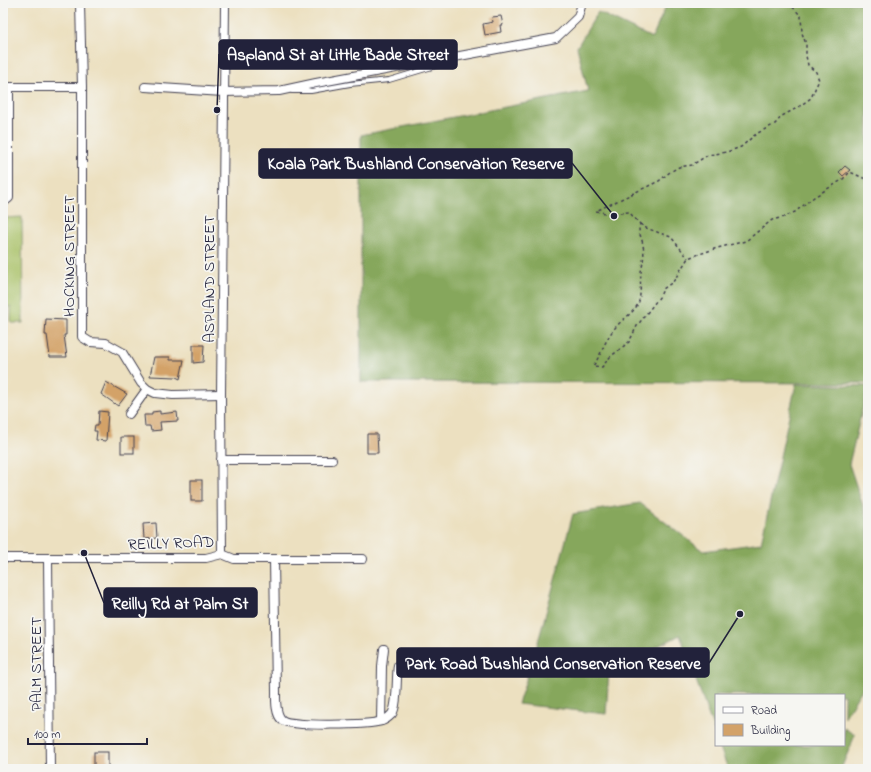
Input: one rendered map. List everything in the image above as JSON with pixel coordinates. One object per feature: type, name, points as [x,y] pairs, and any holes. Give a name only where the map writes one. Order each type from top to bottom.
[{"type":"street","points":[[3,203],[9,198],[6,87],[82,87],[80,3]]},
{"type":"street","name":"ASPLAND STREET","points":[[222,554],[221,394],[225,3]]},
{"type":"street","points":[[145,87],[223,92],[279,91],[556,38],[578,17],[582,3]]},
{"type":"street","name":"HOCKING STREET","points":[[82,87],[82,337],[90,342],[106,344],[122,352],[134,374],[147,389]]},
{"type":"street","points":[[129,414],[147,389],[164,395],[221,394]]},
{"type":"street","points":[[221,460],[332,460]]},
{"type":"street","name":"REILLY ROAD","points":[[3,558],[197,558],[222,554],[234,559],[363,559]]},
{"type":"street","name":"PALM STREET","points":[[48,558],[50,769]]},
{"type":"street","points":[[274,559],[276,691],[279,717],[283,721],[301,725],[359,724],[387,719],[393,711],[398,665]]},
{"type":"street","points":[[381,721],[382,666],[384,649]]},
{"type":"path","points":[[688,258],[671,237],[646,228],[629,212],[610,214],[596,211],[659,181],[679,167],[692,164],[708,155],[727,152],[741,147],[756,134],[776,124],[782,116],[811,98],[818,80],[816,72],[808,65],[806,44],[801,28],[800,16],[788,3]]},
{"type":"path","points":[[640,224],[639,235],[643,244],[643,261],[639,302],[632,312],[614,329],[601,352],[599,359],[593,366],[602,366],[610,357],[629,342],[638,326],[660,296],[663,289],[673,282],[688,258],[717,248],[746,241],[772,220],[795,212],[814,197],[842,180],[850,172],[868,180]]},
{"type":"green space","points":[[673,3],[868,3],[868,383],[361,382],[361,135],[588,91],[577,47],[598,12],[652,38],[666,6],[674,6]]},
{"type":"green space","points":[[22,217],[23,323],[11,323],[11,307],[3,307],[3,218]]},
{"type":"green space","points":[[796,384],[868,386],[849,464],[868,521],[868,680],[845,716],[845,694],[715,694],[715,733],[680,635],[609,671],[606,714],[518,704],[535,653],[573,514],[640,503],[703,551],[761,543]]},
{"type":"green space","points":[[845,729],[855,735],[841,769],[728,769],[719,746],[845,746]]},
{"type":"building","points":[[501,16],[503,25],[500,25],[501,32],[485,35],[483,24],[493,22],[492,17]]},
{"type":"building","points":[[845,166],[850,170],[843,176],[839,172]]},
{"type":"building","points":[[46,319],[66,320],[66,335],[64,335],[67,357],[50,357],[47,335],[45,335]]},
{"type":"building","points":[[193,345],[204,345],[203,362],[193,363]]},
{"type":"building","points":[[154,357],[170,357],[170,360],[184,360],[180,379],[176,377],[150,376]]},
{"type":"building","points":[[106,382],[127,394],[118,406],[101,394]]},
{"type":"building","points":[[99,411],[108,412],[106,441],[96,440],[97,431],[94,431],[95,425],[98,425]]},
{"type":"building","points":[[160,411],[160,414],[177,412],[178,421],[160,422],[161,430],[151,431],[150,426],[145,426],[144,415],[152,415],[152,412]]},
{"type":"building","points":[[367,434],[377,434],[378,453],[367,453]]},
{"type":"building","points":[[121,437],[134,437],[134,453],[121,453]]},
{"type":"building","points":[[191,480],[202,480],[202,501],[191,501]]},
{"type":"building","points":[[156,523],[157,538],[144,539],[143,524]]},
{"type":"building","points":[[94,752],[108,752],[108,768],[94,768]]},
{"type":"place","name":"Aspland St at Little Bade Street","points":[[217,110]]},
{"type":"place","name":"Koala Park Bushland Conservation Reserve","points":[[614,216]]},
{"type":"place","name":"Reilly Rd at Palm St","points":[[84,553]]},
{"type":"place","name":"Park Road Bushland Conservation Reserve","points":[[740,614]]}]
